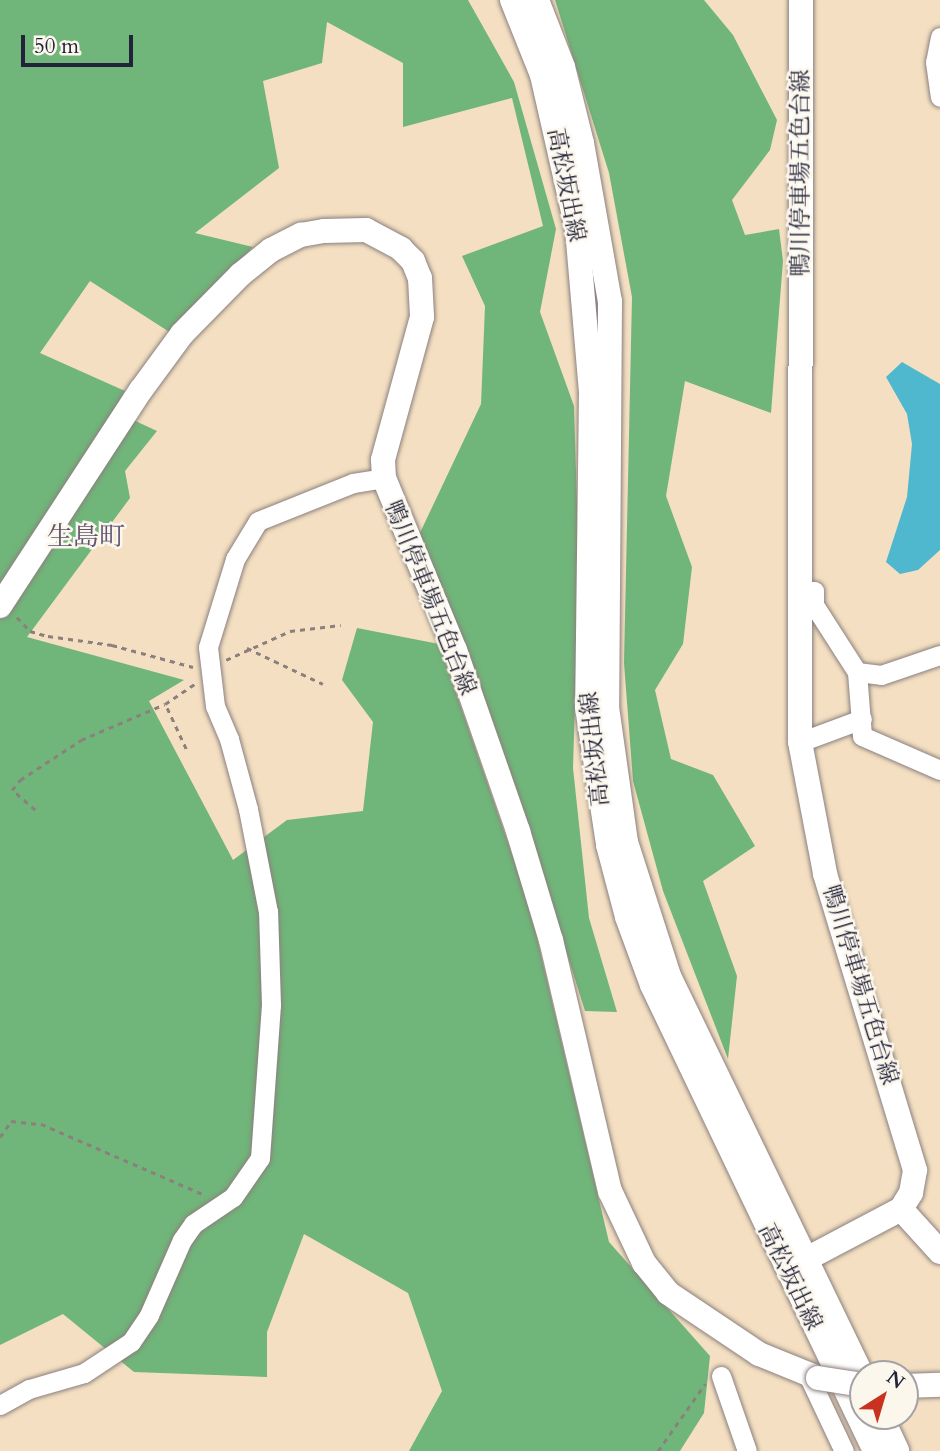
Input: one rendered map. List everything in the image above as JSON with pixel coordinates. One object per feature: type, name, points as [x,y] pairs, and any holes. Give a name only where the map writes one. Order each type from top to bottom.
[{"type":"main road","name":"高松坂出線","points":[[512,0],[542,75],[577,229],[591,391],[587,707],[608,845],[627,917],[652,985],[796,1264],[853,1360]]},
{"type":"main road","name":"高松坂出線","points":[[537,0],[563,67],[582,143],[610,301],[607,707],[626,842],[668,976],[796,1264],[875,1451]]},
{"type":"main road","name":"鴨川停車場五色台線","points":[[801,0],[798,591],[800,742],[825,873],[914,1161],[915,1182],[901,1209]]},
{"type":"main road","name":"鴨川停車場五色台線","points":[[2,603],[182,334],[240,275],[271,250],[301,235],[366,230],[401,249],[413,261],[420,278],[418,338],[383,460],[383,478],[455,650],[518,831],[551,940],[610,1192],[623,1225],[644,1263],[668,1293],[760,1354],[813,1376],[849,1382]]},
{"type":"main road","points":[[796,1264],[901,1209],[940,1252]]},
{"type":"main road","points":[[919,1386],[940,1385]]},
{"type":"main road","points":[[887,1430],[897,1451]]},
{"type":"street","points":[[940,37],[935,62],[940,97]]},
{"type":"street","points":[[0,1405],[29,1389],[84,1373],[131,1342],[149,1315],[181,1240],[193,1224],[224,1203],[247,1181],[260,1158],[271,957],[268,912],[247,809],[229,739],[215,706],[209,671],[214,621],[235,559],[258,522],[340,488],[383,478]]},
{"type":"street","points":[[798,591],[814,592],[814,605],[857,672],[862,736],[940,770]]},
{"type":"street","points":[[857,672],[881,675],[940,655]]},
{"type":"street","points":[[800,742],[862,719]]},
{"type":"street","points":[[721,1376],[747,1451]]},
{"type":"street","points":[[813,1376],[844,1451]]},
{"type":"path","points":[[2,603],[30,631],[112,645],[209,671]]},
{"type":"path","points":[[35,810],[12,790],[20,780],[81,740],[165,704],[209,671],[247,648],[290,631],[341,625]]},
{"type":"path","points":[[247,648],[323,684]]},
{"type":"path","points":[[165,704],[186,749]]},
{"type":"path","points":[[0,1137],[11,1121],[41,1124],[224,1203]]},
{"type":"path","points":[[658,1451],[706,1383],[721,1376]]},
{"type":"green space","points":[[0,0],[468,0],[514,82],[556,229],[540,312],[574,406],[579,571],[573,768],[589,918],[617,1012],[585,1011],[502,748],[418,537],[481,404],[485,306],[462,256],[543,226],[512,98],[403,127],[403,63],[327,22],[322,63],[263,81],[279,168],[195,233],[253,247],[171,333],[90,281],[40,353],[125,391],[114,411],[157,431],[125,471],[130,498],[27,637],[184,680],[149,701],[233,860],[287,820],[363,811],[373,722],[342,680],[357,628],[439,644],[528,900],[609,1242],[710,1356],[704,1413],[680,1451],[409,1451],[442,1391],[408,1293],[304,1234],[267,1332],[267,1377],[134,1372],[63,1314],[0,1345]]},
{"type":"green space","points":[[555,0],[704,0],[733,35],[777,120],[770,150],[732,200],[745,235],[779,229],[783,261],[771,413],[685,381],[666,496],[692,567],[683,644],[655,690],[671,759],[713,775],[755,846],[703,881],[737,976],[728,1059],[663,891],[633,781],[624,663],[632,297],[609,173]]},
{"type":"water","points":[[902,362],[940,384],[940,550],[918,570],[900,574],[886,562],[907,497],[912,444],[907,414],[886,377]]},
{"type":"district","name":"生島町","points":[[86,537]]}]
